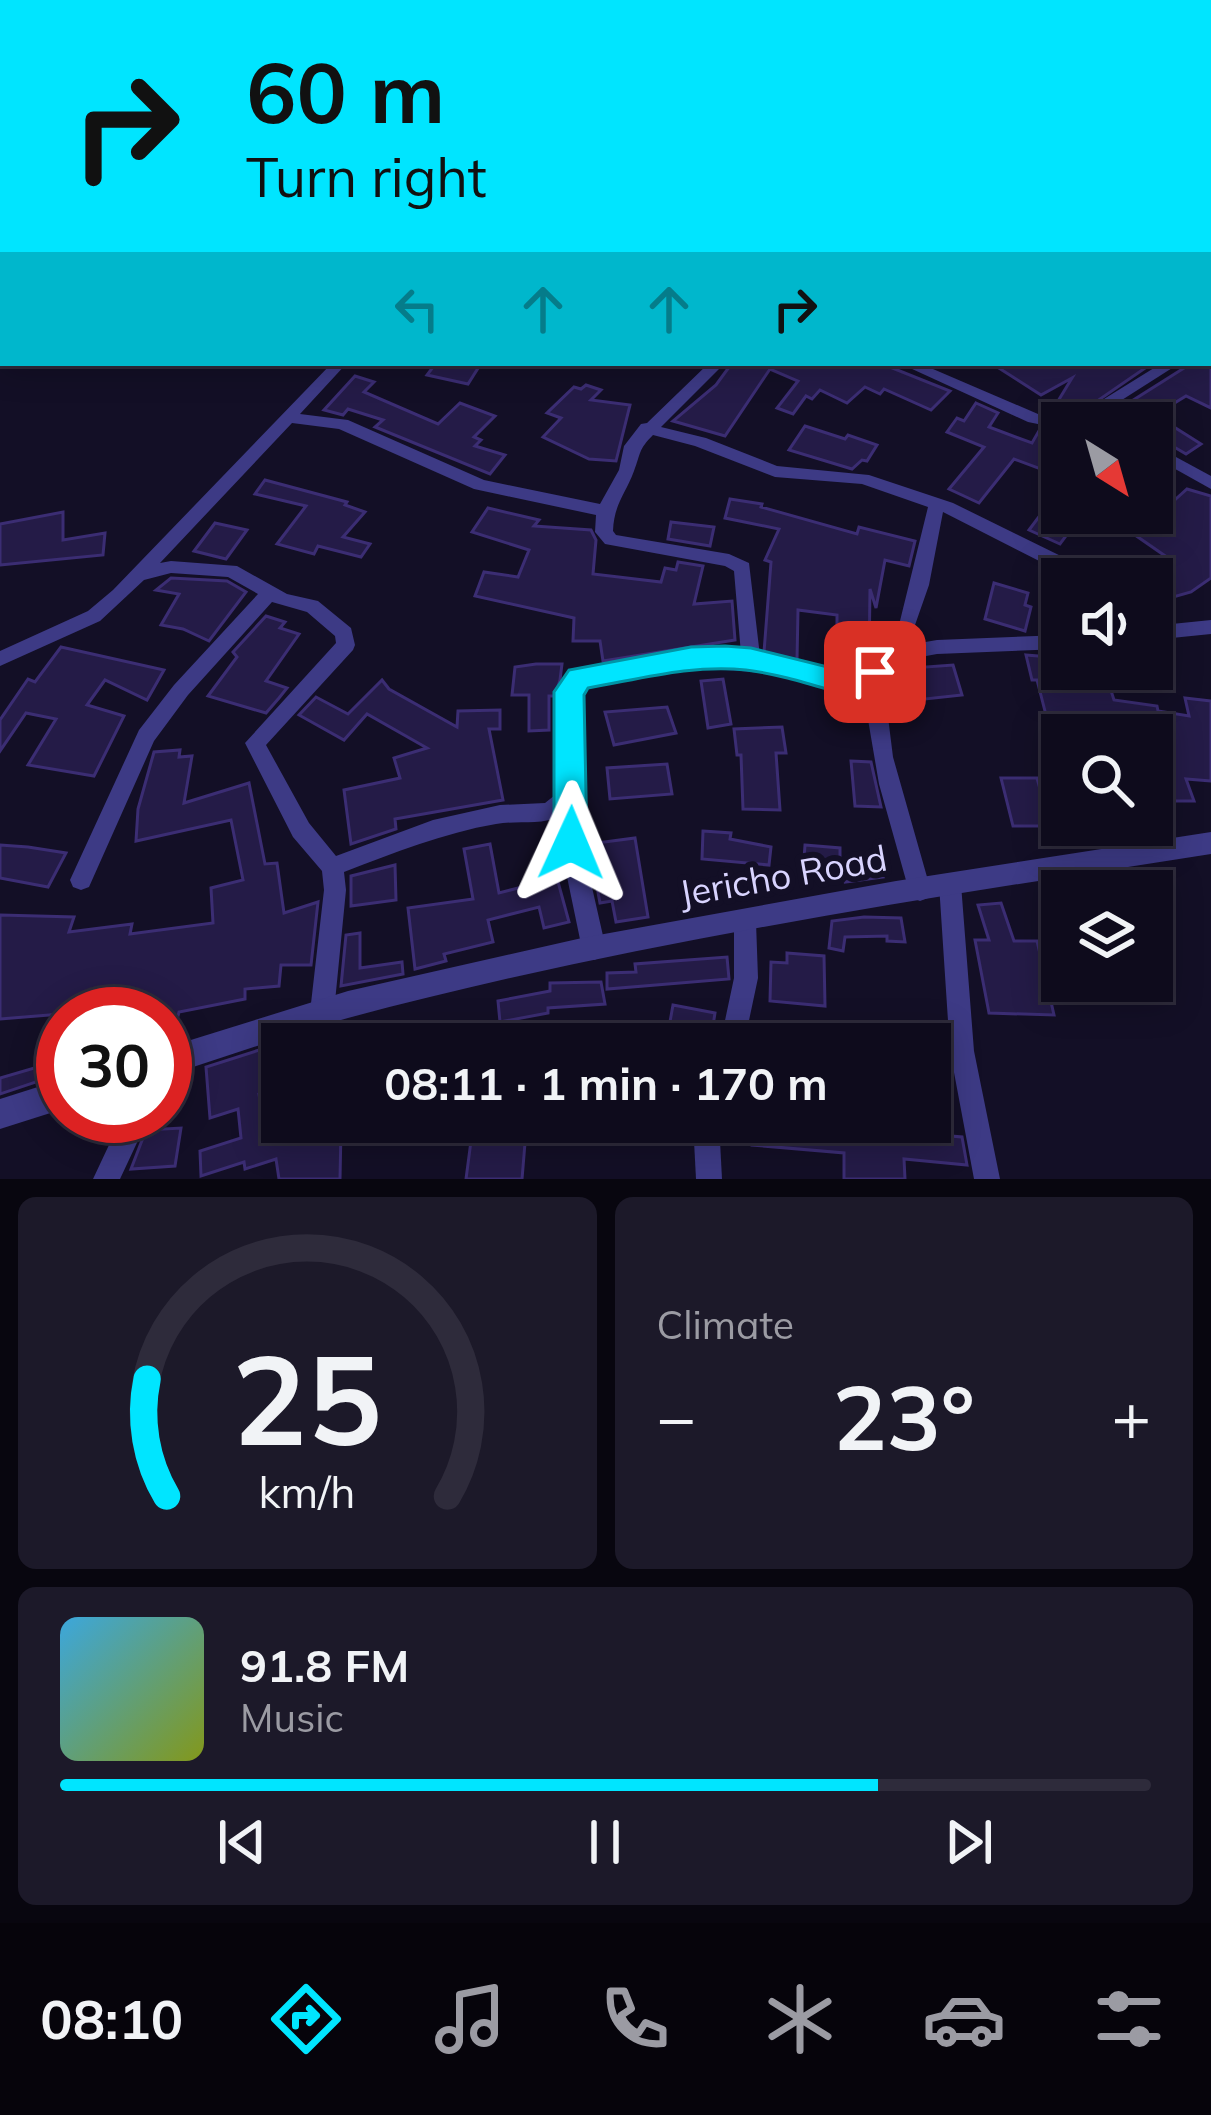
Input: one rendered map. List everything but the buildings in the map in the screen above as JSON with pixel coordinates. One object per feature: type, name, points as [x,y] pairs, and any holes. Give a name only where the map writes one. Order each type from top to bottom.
[{"type":"street","points":[[0,659],[94,616],[337,366]]},
{"type":"street","points":[[715,366],[632,446],[627,470],[604,511],[604,532],[610,539],[729,560],[742,568],[751,659]]},
{"type":"street","points":[[919,366],[1041,420]]},
{"type":"street","points":[[1109,402],[1168,366]]},
{"type":"street","points":[[291,418],[342,424],[480,485],[604,511]]},
{"type":"street","points":[[647,428],[700,442],[775,471],[862,479],[938,504],[1050,558]]},
{"type":"street","points":[[1173,461],[1211,483]]},
{"type":"street","points":[[920,891],[896,809],[873,675],[893,655],[923,571],[938,504]]},
{"type":"street","points":[[138,575],[172,567],[231,572],[283,601],[312,607],[344,632],[346,645],[255,743],[301,830],[332,867],[334,909],[322,1012]]},
{"type":"street","points":[[80,880],[146,736],[181,690],[271,592]]},
{"type":"street","points":[[1173,631],[1211,627]]},
{"type":"street","points":[[893,655],[938,647],[1041,643]]},
{"type":"street","points":[[594,949],[573,867],[569,692],[575,681],[691,658],[751,659],[873,691]]},
{"type":"street","points":[[332,867],[433,830],[500,814],[549,812],[571,794]]},
{"type":"street","points":[[549,812],[571,831]]},
{"type":"street","name":"Jericho Road","points":[[192,1053],[322,1012],[594,949],[950,884],[1211,843]]},
{"type":"street","points":[[950,884],[962,1051],[988,1179]]},
{"type":"street","points":[[736,1023],[746,978],[746,922]]},
{"type":"street","points":[[0,1114],[36,1103]]},
{"type":"street","points":[[106,1179],[124,1143]]},
{"type":"street","points":[[707,1143],[709,1179]]},
{"type":"route","points":[[571,843],[569,692],[579,678],[691,658],[725,657],[751,659],[873,691],[875,672]]}]
